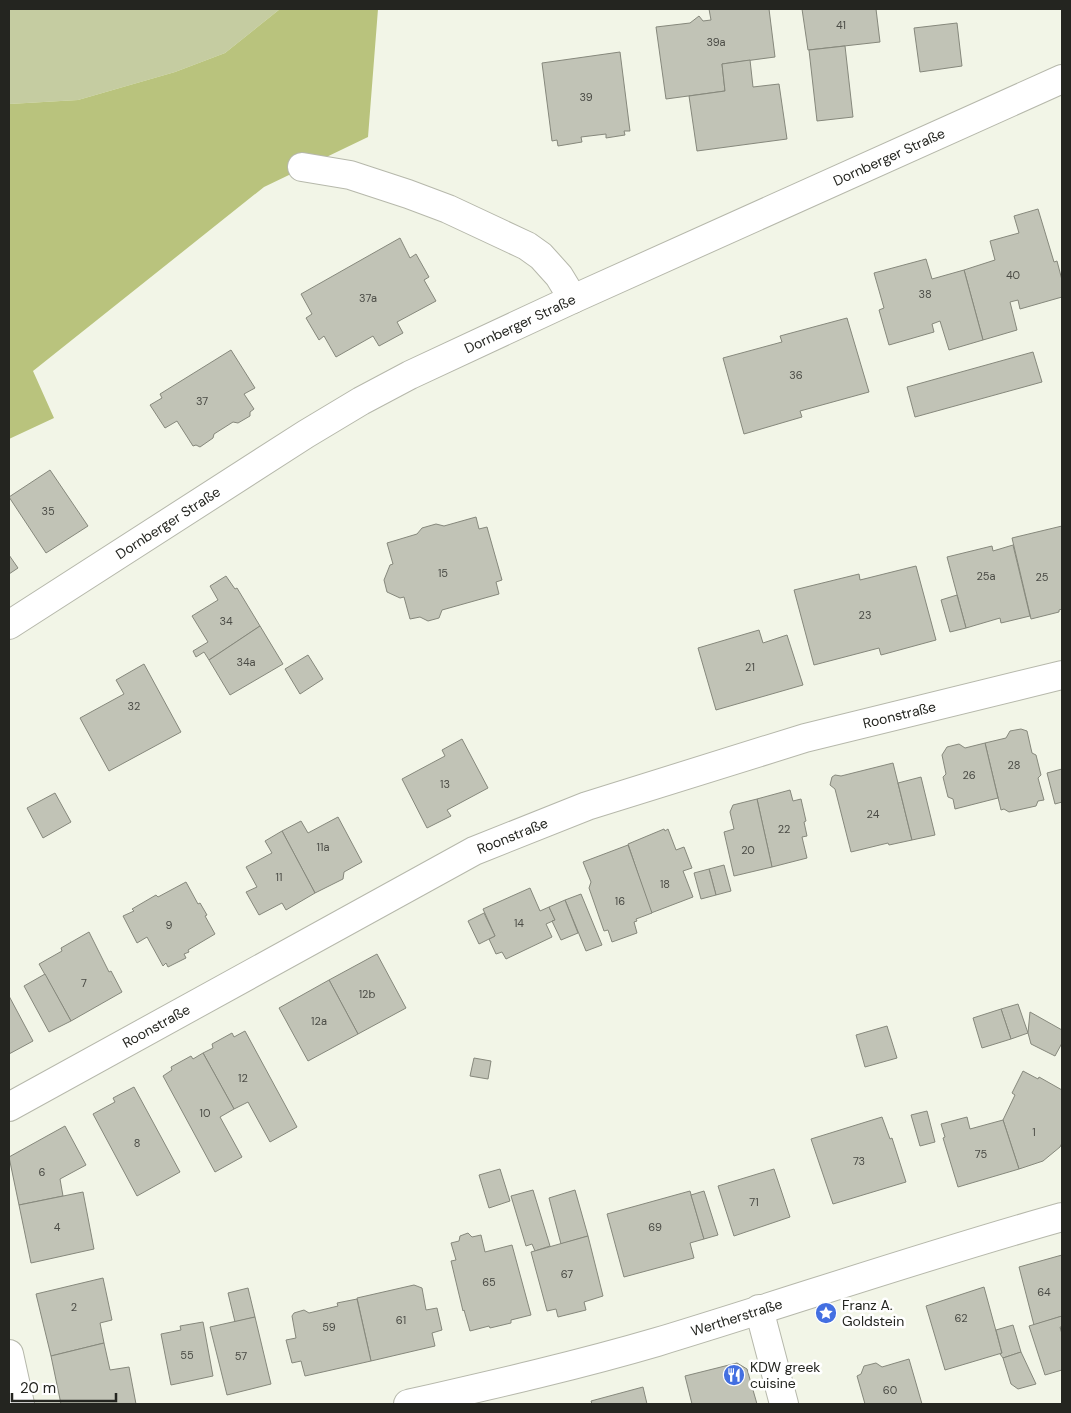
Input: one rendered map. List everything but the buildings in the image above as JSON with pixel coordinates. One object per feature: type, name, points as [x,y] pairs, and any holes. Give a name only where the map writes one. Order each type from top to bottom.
[{"type":"street","name":"Dornberger Straße","points":[[9,625],[306,434],[410,375],[573,299],[1062,79]]},
{"type":"street","points":[[302,167],[350,175],[408,194],[448,209],[527,246],[541,256],[559,276],[573,299]]},
{"type":"street","name":"Roonstraße","points":[[9,1107],[474,851],[587,806],[805,738],[1062,675]]},
{"type":"street","name":"Wertherstraße","points":[[408,1404],[592,1360],[656,1342],[968,1244],[1062,1217]]},
{"type":"street","points":[[759,1309],[784,1404]]},
{"type":"street","points":[[9,1354],[20,1404]]},
{"type":"green space","points":[[9,9],[280,9],[225,53],[175,72],[78,100],[9,104]]},
{"type":"green space","points":[[280,9],[378,9],[368,137],[264,187],[33,371],[54,418],[9,439],[9,104],[78,100],[175,72],[225,53]]},
{"type":"place","name":"Franz A. Goldstein","points":[[826,1313]]},
{"type":"place","name":"KDW greek cuisine","points":[[734,1375]]}]
